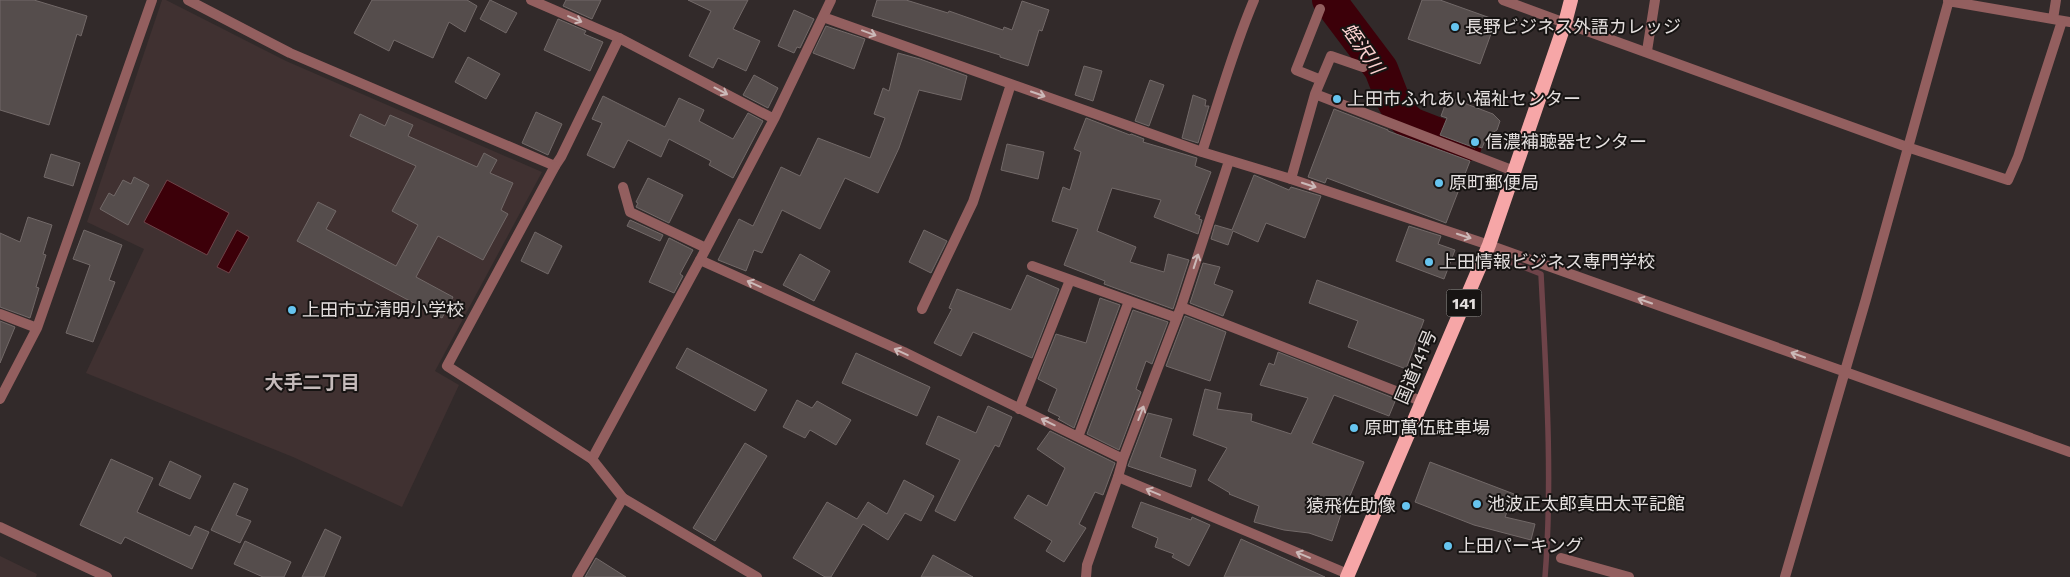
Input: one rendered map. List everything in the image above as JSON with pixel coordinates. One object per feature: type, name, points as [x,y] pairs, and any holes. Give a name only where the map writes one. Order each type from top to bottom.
[{"type":"highway","name":"国道141号","points":[[1348,576],[1421,401],[1490,245],[1565,23],[1571,0]]},
{"type":"street","points":[[0,399],[37,328],[152,0]]},
{"type":"street","points":[[188,0],[290,53],[555,166]]},
{"type":"street","points":[[531,0],[619,38],[774,118]]},
{"type":"street","points":[[592,459],[700,260],[774,118],[831,0]]},
{"type":"street","points":[[1202,152],[1237,40],[1254,0]]},
{"type":"street","points":[[1503,0],[1908,147],[2008,180],[2018,157],[2062,21],[2056,0]]},
{"type":"street","points":[[1647,52],[1655,0]]},
{"type":"street","points":[[1785,577],[1949,1],[2062,21]]},
{"type":"street","points":[[1320,10],[1296,70],[1321,80]]},
{"type":"street","points":[[823,17],[1202,152],[1291,179],[1490,245],[2070,452]]},
{"type":"street","points":[[619,38],[561,157],[447,366],[592,459],[623,498],[757,577]]},
{"type":"street","points":[[1291,179],[1315,94],[1331,56],[1363,67]]},
{"type":"street","points":[[922,309],[973,202],[1012,84]]},
{"type":"street","points":[[1315,94],[1514,171]]},
{"type":"street","points":[[1086,577],[1087,565],[1123,459],[1181,307],[1229,161]]},
{"type":"street","points":[[623,187],[630,212],[706,248]]},
{"type":"street","points":[[700,260],[904,352],[1123,459]]},
{"type":"street","points":[[1032,266],[1177,318]]},
{"type":"street","points":[[1020,409],[1070,280]]},
{"type":"street","points":[[1078,437],[1129,301]]},
{"type":"street","points":[[1181,307],[1421,401]]},
{"type":"street","points":[[0,314],[37,328]]},
{"type":"street","points":[[1118,477],[1348,576]]},
{"type":"street","points":[[577,577],[623,498]]},
{"type":"street","points":[[0,527],[107,577]]},
{"type":"street","points":[[1561,558],[1629,577]]},
{"type":"shaded area","name":"上田市立清明小学校","points":[[162,0],[166,0],[286,61],[542,172],[435,371],[459,385],[402,507],[293,457],[86,373],[144,249],[87,222]]},
{"type":"shaded area","points":[[167,180],[229,213],[207,255],[144,222]]},
{"type":"shaded area","points":[[237,230],[249,237],[229,273],[217,267]]},
{"type":"shaded area","points":[[0,556],[37,574],[36,577],[0,577]]},
{"type":"building","points":[[0,0],[34,0],[87,16],[81,36],[77,34],[49,125],[0,110]]},
{"type":"building","points":[[372,0],[467,0],[477,6],[465,32],[449,22],[433,58],[394,40],[389,51],[354,33]]},
{"type":"building","points":[[490,0],[517,13],[506,33],[480,19]]},
{"type":"building","points":[[566,0],[601,0],[592,19],[563,6]]},
{"type":"building","points":[[688,0],[748,0],[733,29],[760,41],[746,71],[718,58],[713,68],[689,56],[711,11]]},
{"type":"building","points":[[877,0],[906,0],[948,13],[949,11],[1003,30],[1004,27],[1012,30],[1022,1],[1049,10],[1042,31],[1039,30],[1028,66],[1000,57],[1000,55],[872,16]]},
{"type":"building","points":[[1422,0],[1440,0],[1496,20],[1480,64],[1408,39]]},
{"type":"building","points":[[794,10],[814,19],[800,48],[797,47],[794,53],[778,46]]},
{"type":"building","points":[[558,19],[586,31],[584,34],[603,42],[590,71],[544,50]]},
{"type":"building","points":[[826,26],[865,39],[854,69],[813,53]]},
{"type":"building","points":[[898,53],[967,76],[961,100],[919,90],[899,148],[878,193],[845,178],[820,229],[782,210],[762,253],[754,250],[746,271],[718,260],[739,219],[753,226],[781,167],[800,176],[818,138],[870,158],[885,118],[874,114],[883,88],[889,91]]},
{"type":"building","points":[[468,57],[500,74],[486,99],[455,82]]},
{"type":"building","points":[[1084,66],[1102,71],[1093,101],[1075,95]]},
{"type":"building","points":[[754,75],[778,88],[768,108],[743,95]]},
{"type":"building","points":[[1150,80],[1164,85],[1149,126],[1135,121]]},
{"type":"building","points":[[1193,95],[1206,100],[1205,106],[1209,106],[1198,143],[1182,138]]},
{"type":"building","points":[[603,96],[665,127],[679,98],[704,110],[699,121],[733,139],[748,113],[763,121],[733,178],[709,165],[711,161],[669,139],[661,157],[628,140],[614,168],[587,155],[602,123],[592,119]]},
{"type":"building","points":[[1448,97],[1493,114],[1500,121],[1497,130],[1487,136],[1482,148],[1476,146],[1475,148],[1440,135],[1447,118],[1441,116]]},
{"type":"building","points":[[1334,109],[1470,161],[1446,223],[1327,178],[1325,183],[1308,177]]},
{"type":"building","points":[[536,112],[562,124],[548,155],[522,143]]},
{"type":"building","points":[[360,114],[385,126],[390,115],[413,125],[408,136],[477,167],[484,153],[497,160],[490,173],[513,183],[501,210],[508,214],[483,260],[438,236],[416,277],[453,297],[442,318],[297,241],[318,202],[336,211],[326,229],[396,266],[418,225],[392,211],[416,166],[350,136]]},
{"type":"building","points":[[1086,118],[1144,139],[1143,142],[1197,158],[1195,166],[1211,172],[1195,214],[1200,216],[1199,219],[1202,220],[1198,234],[1154,217],[1161,200],[1112,188],[1097,231],[1136,247],[1130,262],[1164,272],[1168,254],[1189,260],[1173,309],[1104,284],[1105,281],[1064,265],[1078,229],[1052,221],[1063,187],[1070,190],[1081,152],[1074,149]]},
{"type":"building","points":[[1007,144],[1044,152],[1038,179],[1001,170]]},
{"type":"building","points":[[51,154],[80,163],[73,186],[44,177]]},
{"type":"building","points":[[1254,175],[1289,190],[1291,187],[1321,196],[1305,238],[1266,223],[1258,242],[1233,231],[1228,245],[1211,239],[1215,225],[1232,230]]},
{"type":"building","points":[[134,177],[149,185],[128,225],[100,209],[109,193],[114,196],[123,180],[131,184]]},
{"type":"building","points":[[648,178],[683,195],[669,223],[636,207],[638,203],[636,202]]},
{"type":"building","points":[[28,217],[52,225],[43,254],[46,255],[36,287],[39,288],[30,318],[0,307],[0,233],[20,242]]},
{"type":"building","points":[[630,220],[663,235],[660,241],[627,226]]},
{"type":"building","points":[[1409,226],[1441,236],[1438,244],[1455,250],[1444,279],[1396,261]]},
{"type":"building","points":[[84,230],[122,245],[109,280],[115,282],[93,342],[66,333],[90,265],[73,259]]},
{"type":"building","points":[[924,230],[947,241],[931,273],[909,262]]},
{"type":"building","points":[[535,232],[562,246],[548,274],[521,261]]},
{"type":"building","points":[[669,238],[693,250],[680,274],[683,276],[674,293],[649,282]]},
{"type":"building","points":[[800,254],[830,271],[814,301],[783,285]]},
{"type":"building","points":[[1203,263],[1220,267],[1214,284],[1233,291],[1223,316],[1190,303]]},
{"type":"building","points":[[1027,275],[1059,289],[1032,358],[973,332],[961,356],[934,343],[952,309],[949,308],[957,289],[1011,310]]},
{"type":"building","points":[[1317,280],[1424,320],[1406,369],[1348,347],[1358,321],[1309,303]]},
{"type":"building","points":[[1100,298],[1120,305],[1074,428],[1058,419],[1060,417],[1048,411],[1057,389],[1038,379],[1056,334],[1086,343]]},
{"type":"building","points":[[1133,310],[1168,322],[1152,364],[1146,361],[1136,389],[1141,392],[1119,450],[1087,434]]},
{"type":"building","points":[[1185,316],[1226,332],[1210,381],[1166,366]]},
{"type":"building","points":[[0,321],[15,327],[0,363]]},
{"type":"building","points":[[687,348],[767,390],[755,411],[676,368]]},
{"type":"building","points":[[1278,352],[1396,399],[1389,416],[1334,395],[1312,443],[1364,462],[1347,503],[1345,502],[1332,541],[1309,533],[1284,530],[1254,522],[1259,506],[1229,494],[1208,480],[1227,448],[1193,435],[1205,389],[1221,393],[1217,409],[1252,414],[1251,421],[1291,434],[1308,398],[1260,385],[1269,363],[1274,365]]},
{"type":"building","points":[[856,353],[930,387],[917,416],[842,383]]},
{"type":"building","points":[[797,400],[812,408],[817,401],[851,420],[836,445],[810,430],[805,438],[783,427]]},
{"type":"building","points":[[988,406],[1012,417],[999,447],[995,445],[955,521],[935,511],[960,460],[926,444],[938,416],[976,433]]},
{"type":"building","points":[[1148,413],[1172,419],[1160,457],[1196,470],[1191,487],[1128,466]]},
{"type":"building","points":[[1050,431],[1115,463],[1103,495],[1095,492],[1079,524],[1086,528],[1064,562],[1046,551],[1052,541],[1014,518],[1028,495],[1047,506],[1065,468],[1037,449]]},
{"type":"building","points":[[745,443],[767,456],[715,541],[693,528]]},
{"type":"building","points":[[111,459],[153,478],[137,512],[190,536],[195,526],[209,532],[192,569],[125,537],[121,544],[80,525]]},
{"type":"building","points":[[170,461],[201,476],[190,499],[159,485]]},
{"type":"building","points":[[1430,462],[1514,494],[1505,517],[1535,524],[1531,540],[1474,525],[1415,502]]},
{"type":"building","points":[[904,480],[934,496],[921,521],[905,513],[888,540],[863,524],[831,577],[825,577],[793,558],[827,502],[857,519],[868,502],[887,514]]},
{"type":"building","points":[[234,483],[248,489],[236,515],[251,521],[240,543],[211,530]]},
{"type":"building","points":[[1141,502],[1191,520],[1192,517],[1210,525],[1189,566],[1172,557],[1174,554],[1155,547],[1158,538],[1132,527]]},
{"type":"building","points":[[325,529],[341,537],[324,577],[302,577]]},
{"type":"building","points":[[1241,539],[1325,577],[1224,577]]},
{"type":"building","points":[[245,541],[291,562],[284,577],[263,577],[234,564]]},
{"type":"building","points":[[933,555],[973,577],[921,577]]},
{"type":"building","points":[[596,558],[626,577],[585,577]]},
{"type":"waterway","name":"蛭沢川","points":[[1329,0],[1381,69],[1393,100],[1402,116],[1411,124],[1465,145]]},
{"type":"waterway","points":[[1508,261],[1541,274],[1549,464],[1545,577]]},
{"type":"place","name":"長野ビジネス外語カレッジ","points":[[1455,27]]},
{"type":"place","name":"上田市ふれあい福祉センター","points":[[1337,99]]},
{"type":"place","name":"信濃補聴器センター","points":[[1475,142]]},
{"type":"place","name":"原町郵便局","points":[[1439,183]]},
{"type":"place","name":"上田情報ビジネス専門学校","points":[[1429,262]]},
{"type":"place","name":"上田市立清明小学校","points":[[292,310]]},
{"type":"place","name":"原町萬伍駐車場","points":[[1354,428]]},
{"type":"place","name":"池波正太郎真田太平記館","points":[[1477,504]]},
{"type":"place","name":"猿飛佐助像","points":[[1406,506]]},
{"type":"place","name":"上田パーキング","points":[[1448,546]]},
{"type":"district","name":"大手二丁目","points":[[312,382]]}]
